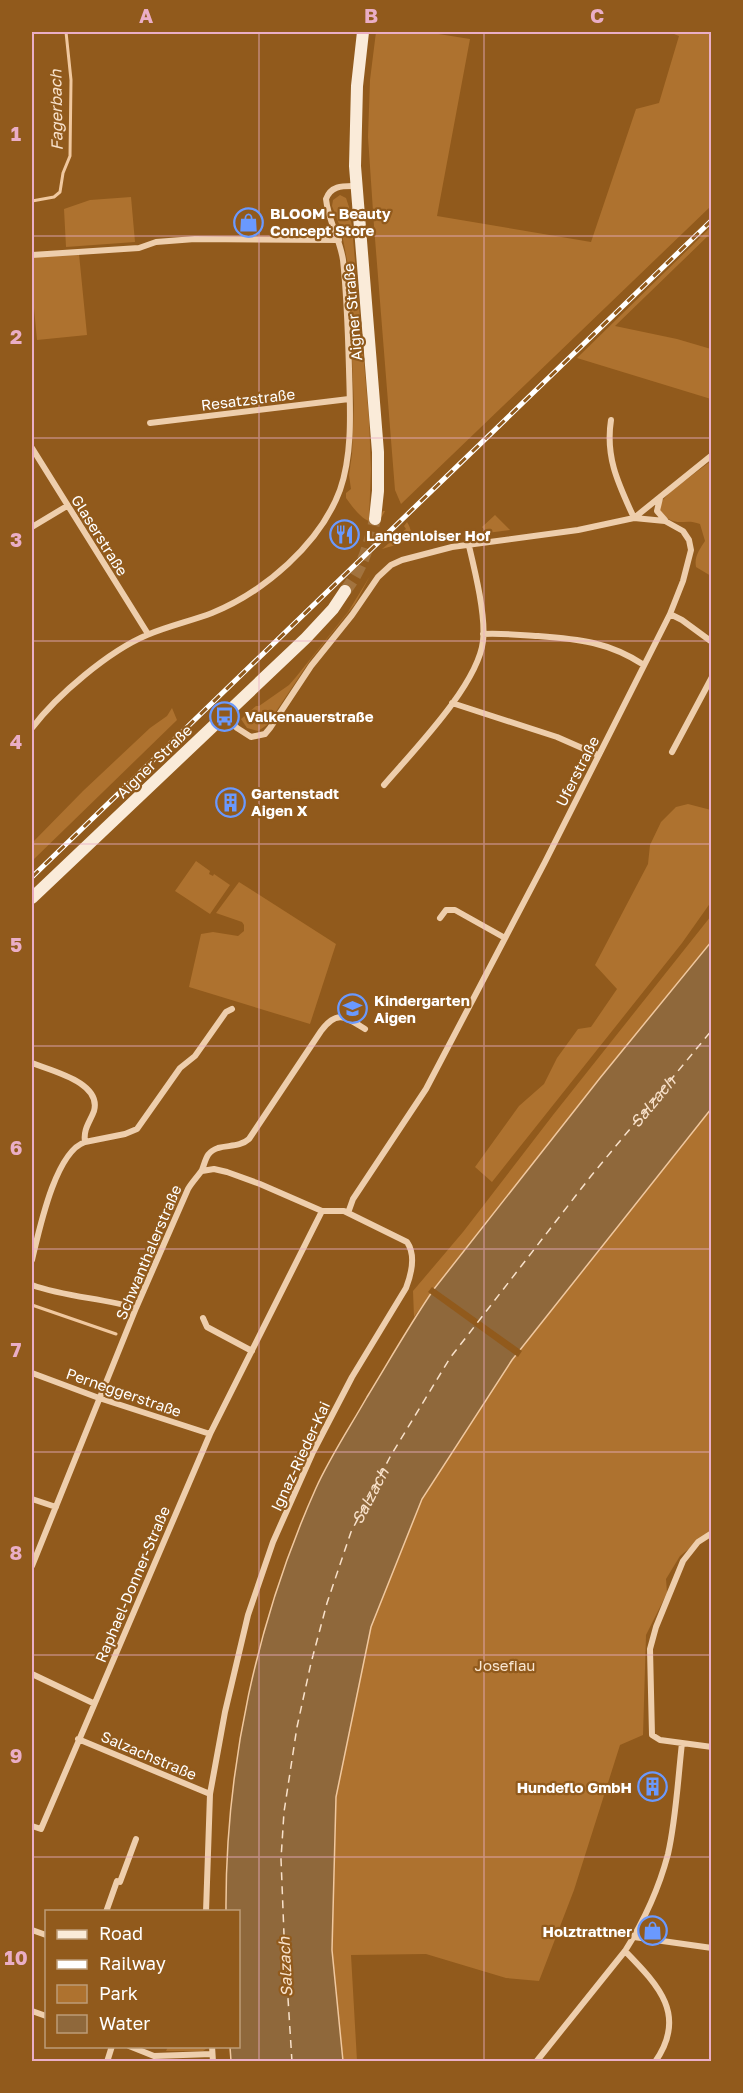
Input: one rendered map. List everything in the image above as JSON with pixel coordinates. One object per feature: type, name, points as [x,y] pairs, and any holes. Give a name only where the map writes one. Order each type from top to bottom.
[{"type":"main road","name":"Aigner Straße","points":[[363,32],[357,86],[356,186],[379,469],[375,519]]},
{"type":"main road","name":"Aigner Straße","points":[[32,898],[324,620],[345,591]]},
{"type":"street","points":[[32,728],[58,700],[104,661],[148,634],[208,614],[244,597],[276,574],[307,544],[324,518],[339,490],[347,449],[350,399],[343,258],[326,199],[328,193],[335,188],[356,186]]},
{"type":"street","points":[[32,255],[139,248],[156,242],[195,239],[339,240]]},
{"type":"street","name":"Resatzstraße","points":[[150,423],[350,399]]},
{"type":"street","points":[[611,420],[611,464],[634,518]]},
{"type":"street","name":"Glaserstraße","points":[[32,448],[148,634]]},
{"type":"street","points":[[634,518],[711,455]]},
{"type":"street","points":[[660,496],[657,511],[665,521]]},
{"type":"street","points":[[32,527],[67,506]]},
{"type":"street","points":[[224,716],[251,737],[264,734],[282,712],[311,666],[384,570],[391,564],[452,547],[578,530],[634,518],[665,521]]},
{"type":"street","name":"Uferstraße","points":[[348,1213],[353,1199],[426,1089],[545,862],[670,614],[683,581],[691,550],[689,540],[683,531],[665,521]]},
{"type":"street","points":[[384,785],[453,703],[477,661],[483,643],[483,634],[469,546]]},
{"type":"street","points":[[670,614],[711,642]]},
{"type":"street","points":[[483,634],[581,639],[618,651],[644,665]]},
{"type":"street","points":[[672,752],[711,677]]},
{"type":"street","points":[[453,703],[557,737],[598,755]]},
{"type":"street","points":[[440,918],[446,910],[455,910],[505,938]]},
{"type":"street","points":[[32,1260],[51,1188],[71,1151],[85,1142],[125,1134],[137,1129],[180,1068],[195,1056],[226,1012],[231,1009]]},
{"type":"street","name":"Schwanthalerstraße","points":[[32,1566],[136,1308],[191,1183],[202,1171],[204,1160],[211,1152],[241,1144],[249,1139],[330,1021],[336,1017],[345,1017],[365,1029]]},
{"type":"street","points":[[32,1063],[77,1081],[89,1090],[94,1106],[84,1132],[85,1142]]},
{"type":"street","name":"Ignaz-Rieder-Kai","points":[[202,1171],[214,1169],[227,1172],[322,1211],[337,1210],[348,1213],[407,1242],[411,1247],[412,1257],[410,1278],[401,1299],[338,1402],[300,1479],[273,1542],[248,1615],[225,1712],[210,1794],[206,1910]]},
{"type":"street","name":"Raphael-Donner-Straße","points":[[32,1826],[41,1829],[210,1434],[322,1211]]},
{"type":"street","points":[[32,1285],[57,1293],[136,1308]]},
{"type":"street","points":[[203,1318],[207,1327],[252,1351]]},
{"type":"street","name":"Perneggerstraße","points":[[32,1373],[99,1398],[210,1434]]},
{"type":"street","points":[[32,1499],[56,1507]]},
{"type":"street","points":[[711,1533],[698,1542],[683,1561],[656,1627],[650,1649],[652,1735],[660,1740],[711,1747]]},
{"type":"street","points":[[32,1674],[93,1703]]},
{"type":"street","name":"Salzachstraße","points":[[78,1739],[210,1794]]},
{"type":"street","points":[[536,2061],[625,1952],[659,1884],[668,1851],[682,1743]]},
{"type":"street","points":[[106,1910],[136,1839]]},
{"type":"street","points":[[634,1937],[711,1948]]},
{"type":"street","points":[[625,1952],[653,1980],[665,2002],[670,2027],[661,2053],[655,2061]]},
{"type":"street","points":[[134,2048],[154,2056],[212,2054]]},
{"type":"green space","points":[[376,32],[426,32],[470,39],[437,216],[591,242],[636,109],[659,103],[679,36],[669,32],[711,32],[711,206],[401,504],[395,490],[368,137],[370,80]]},
{"type":"green space","points":[[340,195],[346,198],[352,227],[369,419],[371,469],[369,519],[372,520],[385,511],[380,518],[375,521],[364,518],[346,498],[346,493],[351,489],[349,475],[354,405],[348,265],[341,229],[332,206],[333,200]]},
{"type":"green space","points":[[131,197],[135,242],[66,247],[64,209],[90,200]]},
{"type":"green space","points":[[711,227],[711,233],[615,326],[677,339],[711,349],[711,399],[577,358]]},
{"type":"green space","points":[[79,254],[87,335],[37,340],[32,287],[32,257]]},
{"type":"green space","points":[[711,461],[711,576],[696,567],[699,550],[705,541],[700,524],[675,522],[660,511],[661,502],[671,491]]},
{"type":"green space","points":[[495,515],[510,530],[487,533],[482,527]]},
{"type":"green space","points":[[407,522],[411,532],[406,542],[382,549],[406,529],[404,526]]},
{"type":"green space","points":[[370,576],[355,604],[311,659],[267,725],[258,731],[247,728],[241,719],[256,706],[289,685],[348,612]]},
{"type":"green space","points":[[172,708],[177,720],[32,861],[32,843],[83,791],[150,728],[167,716]]},
{"type":"green space","points":[[688,804],[711,810],[711,902],[682,943],[492,1182],[475,1167],[519,1106],[544,1084],[557,1058],[578,1029],[591,1027],[617,989],[595,965],[648,864],[650,845],[661,822],[676,807]]},
{"type":"green space","points":[[196,861],[210,871],[209,874],[213,876],[214,874],[230,885],[210,914],[175,891]]},
{"type":"green space","points":[[239,882],[336,944],[310,1024],[189,987],[201,934],[213,932],[238,936],[244,931],[242,922],[216,913]]},
{"type":"green space","points":[[711,916],[711,942],[600,1078],[414,1317],[413,1291],[463,1232]]},
{"type":"green space","name":"Josefiau","points":[[711,1109],[711,1531],[680,1556],[666,1579],[667,1593],[646,1635],[643,1735],[620,1745],[574,1890],[539,1981],[506,1978],[426,1954],[351,1955],[357,2061],[343,2061],[332,1950],[336,1797],[371,1627],[422,1499],[512,1360]]},
{"type":"green space","points":[[167,2048],[208,2048],[203,2051],[166,2051]]},
{"type":"water","name":"Salzach","points":[[711,942],[711,1109],[512,1360],[422,1499],[371,1627],[336,1797],[332,1950],[343,2061],[231,2061],[230,2048],[240,2048],[240,1910],[226,1910],[231,1803],[248,1695],[261,1642],[295,1538],[334,1453],[434,1289],[600,1078]]},
{"type":"pier","points":[[432,1287],[522,1351],[518,1357],[428,1292]]},
{"type":"waterway","name":"Fagerbach","points":[[32,201],[54,197],[60,192],[63,173],[70,156],[71,80],[66,32]]},
{"type":"waterway","points":[[32,1305],[116,1334]]},
{"type":"ferry route","points":[[292,2062],[281,1859],[284,1812],[297,1727],[311,1663],[327,1603],[351,1532],[390,1457],[450,1358],[591,1176],[712,1030]]},
{"type":"tunnel","points":[[345,591],[364,557],[375,519]]},
{"type":"railway","points":[[32,877],[712,220]]},
{"type":"place","name":"BLOOM - Beauty Concept Store","points":[[249,222]]},
{"type":"place","name":"Langenloiser Hof","points":[[345,535]]},
{"type":"place","name":"Valkenauerstraße","points":[[224,716]]},
{"type":"place","name":"Gartenstadt Aigen X","points":[[230,802]]},
{"type":"place","name":"Kindergarten Aigen","points":[[353,1009]]},
{"type":"place","name":"Hundeflo GmbH","points":[[653,1787]]},
{"type":"place","name":"Holztrattner","points":[[653,1931]]}]
